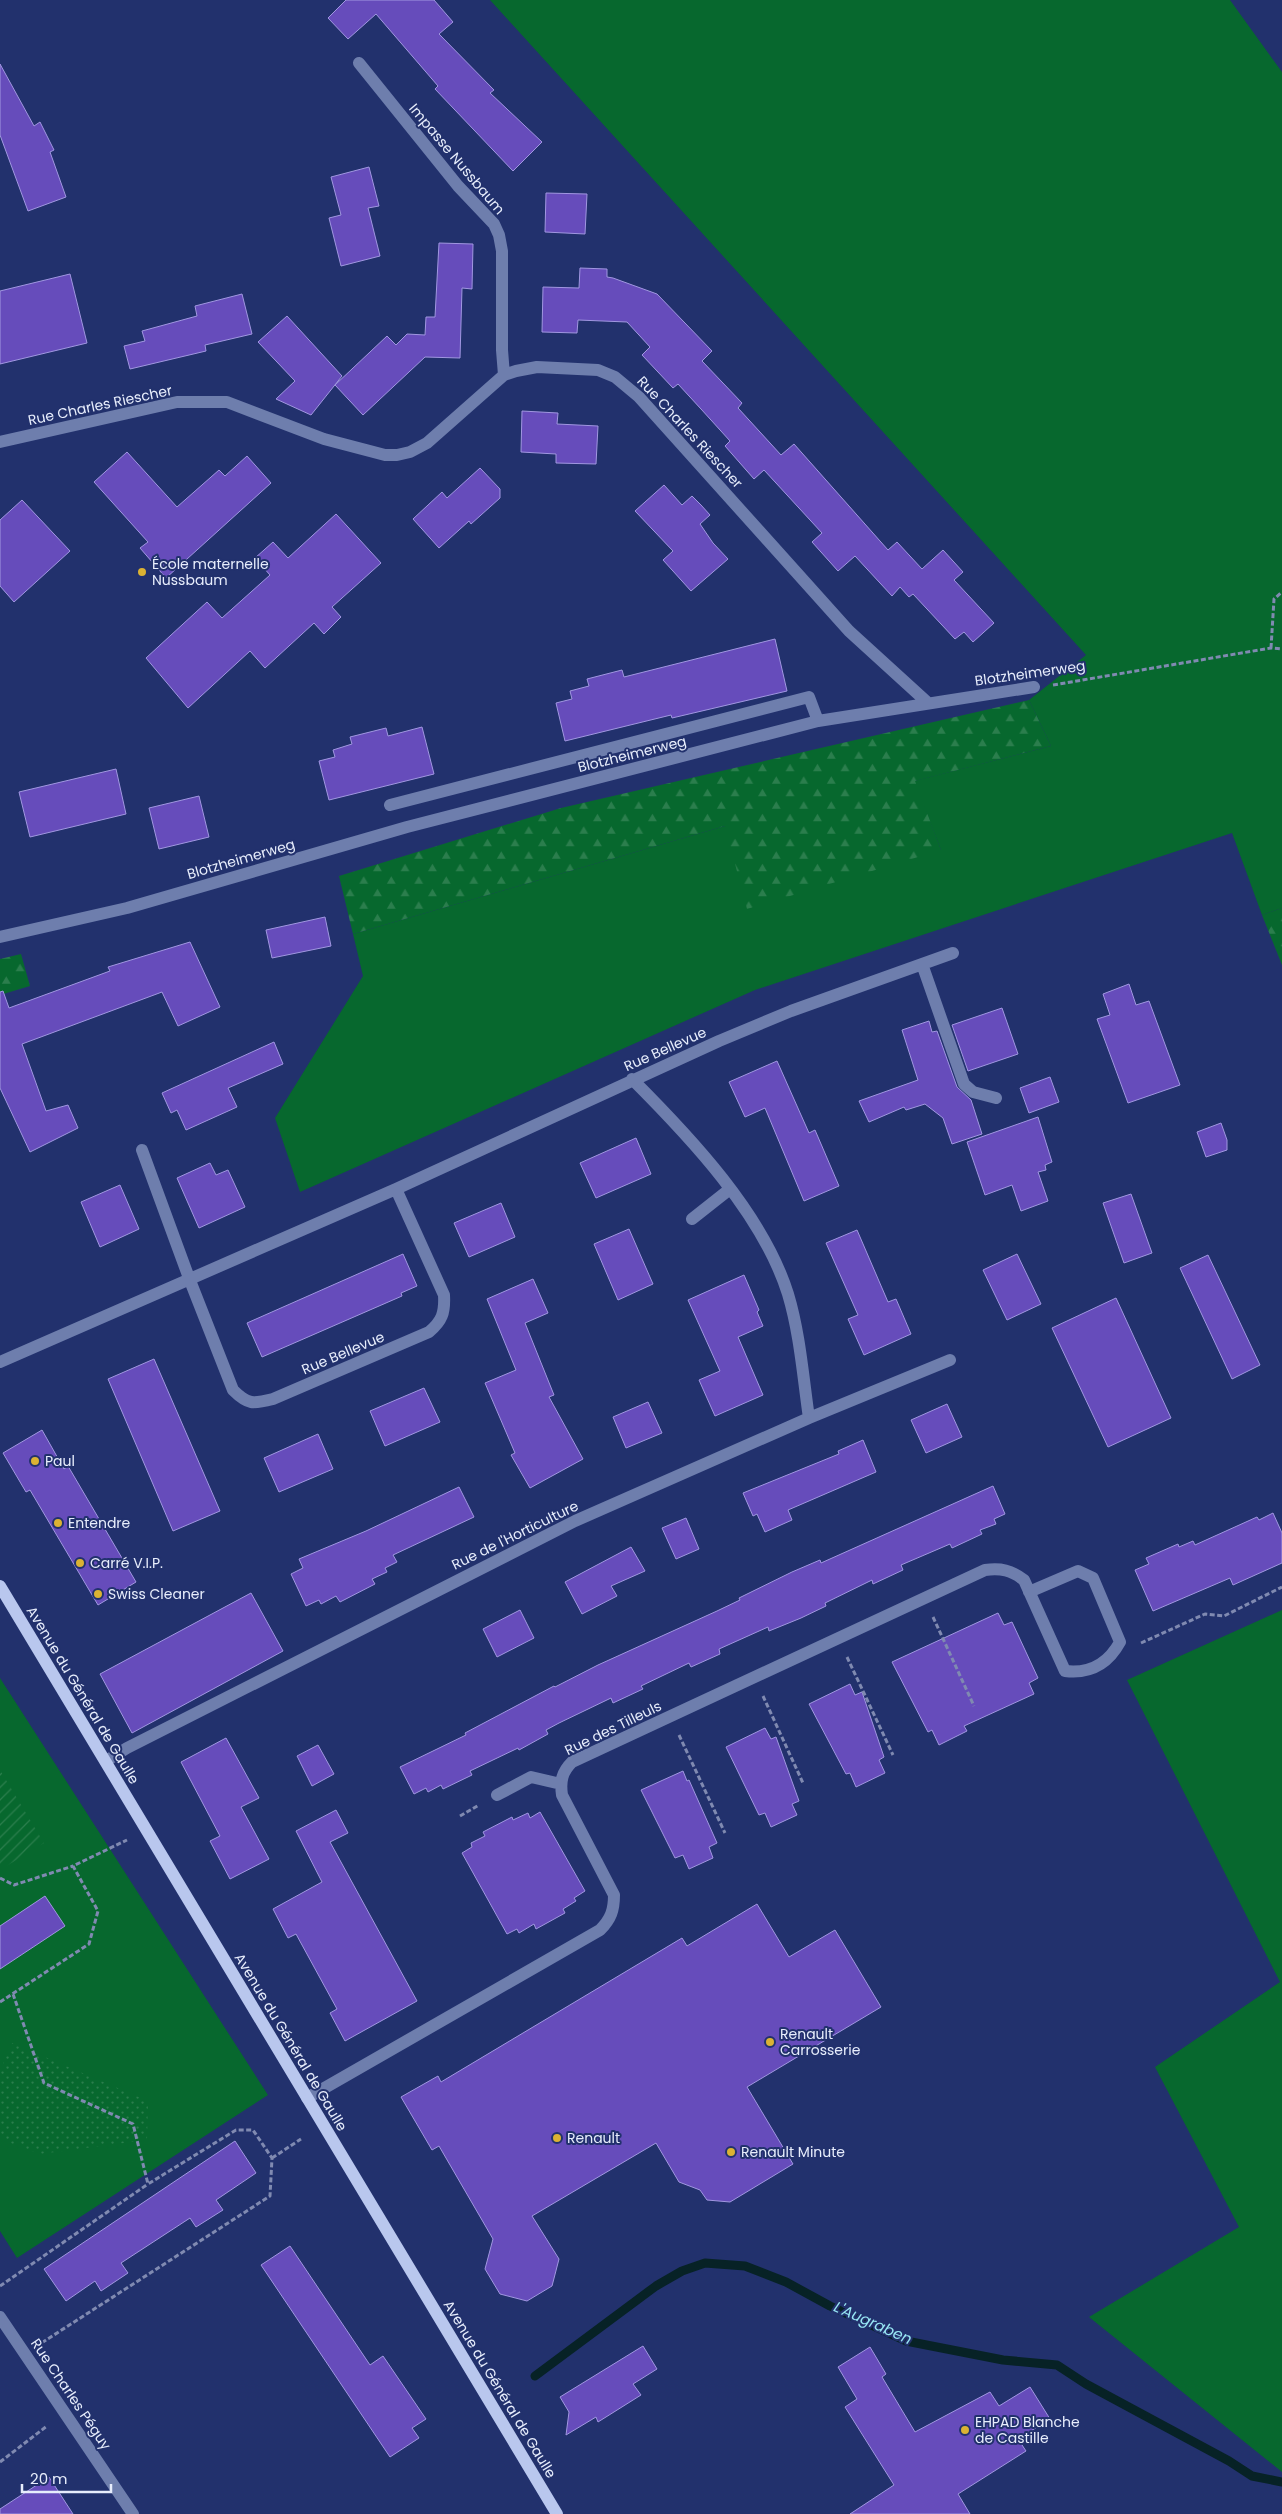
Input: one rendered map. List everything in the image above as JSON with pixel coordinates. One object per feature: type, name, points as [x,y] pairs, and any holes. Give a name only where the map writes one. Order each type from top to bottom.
[{"type":"main road","name":"Avenue du Général de Gaulle","points":[[0,1586],[557,2514]]},
{"type":"street","name":"Impasse Nussbaum","points":[[359,63],[458,186],[494,224],[499,235],[502,251],[502,350],[504,375]]},
{"type":"street","name":"Rue Charles Riescher","points":[[0,442],[177,402],[226,402],[324,439],[385,455],[397,455],[410,452],[427,443],[504,375],[537,367],[598,370],[615,376],[639,397],[849,631],[928,702]]},
{"type":"street","name":"Blotzheimerweg","points":[[0,937],[127,908],[407,826],[818,721],[928,702],[1034,688]]},
{"type":"street","points":[[390,805],[809,697],[818,721]]},
{"type":"street","name":"Rue Bellevue","points":[[0,1362],[188,1278],[396,1189],[632,1079],[791,1010],[954,953]]},
{"type":"street","points":[[922,964],[964,1084],[973,1092],[996,1098]]},
{"type":"street","points":[[632,1079],[711,1162],[766,1243],[788,1292],[809,1418]]},
{"type":"street","points":[[142,1150],[188,1278]]},
{"type":"street","name":"Rue Bellevue","points":[[188,1278],[233,1390],[244,1401],[256,1403],[273,1399],[365,1360],[429,1332],[439,1323],[445,1312],[444,1295],[396,1189]]},
{"type":"street","points":[[692,1219],[730,1189]]},
{"type":"street","name":"Rue de l'Horticulture","points":[[106,1761],[127,1748],[575,1521],[809,1418],[950,1360]]},
{"type":"street","name":"Rue des Tilleuls","points":[[561,1784],[565,1770],[572,1762],[985,1570],[999,1569],[1014,1573],[1024,1580],[1065,1671],[1080,1673],[1111,1658],[1120,1642]]},
{"type":"street","points":[[1029,1592],[1078,1571],[1093,1578],[1120,1642]]},
{"type":"street","points":[[307,2098],[600,1930],[608,1922],[614,1908],[614,1895],[562,1795],[561,1784],[531,1777],[498,1795]]},
{"type":"street","name":"Rue Charles Péguy","points":[[0,2316],[133,2514]]},
{"type":"path","points":[[1271,648],[1274,599],[1282,592]]},
{"type":"path","name":"Blotzheimerweg","points":[[1034,688],[1271,648],[1282,649]]},
{"type":"path","points":[[1120,1642],[1135,1646],[1205,1614],[1224,1616],[1282,1587]]},
{"type":"path","points":[[925,1598],[974,1706]]},
{"type":"path","points":[[838,1638],[893,1755]]},
{"type":"path","points":[[754,1677],[803,1783]]},
{"type":"path","points":[[671,1716],[725,1832]]},
{"type":"path","points":[[0,1878],[14,1885],[73,1866],[147,1830]]},
{"type":"path","points":[[0,2002],[90,1944],[98,1910],[73,1866]]},
{"type":"path","points":[[13,1994],[44,2083],[133,2124],[148,2184]]},
{"type":"path","points":[[0,2286],[148,2184],[236,2130],[253,2130],[272,2158],[270,2196],[25,2354]]},
{"type":"path","points":[[272,2158],[301,2139]]},
{"type":"path","points":[[0,2462],[64,2412]]},
{"type":"green space","points":[[490,0],[1230,0],[1282,72],[1282,908],[1262,915],[1232,833],[755,990],[300,1192],[275,1118],[363,976],[353,934],[725,826],[941,850],[914,781],[1051,746],[1029,700],[1086,655]]},
{"type":"green space","points":[[1029,700],[1051,746],[915,781],[941,850],[747,909],[725,826],[353,934],[339,876],[561,808]]},
{"type":"green space","points":[[1282,908],[1282,965],[1262,915]]},
{"type":"green space","points":[[21,954],[30,986],[0,995],[0,959]]},
{"type":"green space","points":[[1282,1610],[1282,2472],[1089,2317],[1239,2227],[1155,2067],[1280,1982],[1127,1680]]},
{"type":"green space","points":[[0,1678],[268,2095],[17,2258],[0,2231]]},
{"type":"green space","points":[[0,1770],[44,1843],[0,1870]]},
{"type":"green space","points":[[12,2043],[148,2101],[147,2140],[40,2154],[0,2139],[0,2071]]},
{"type":"building","points":[[346,0],[434,0],[453,22],[439,34],[494,90],[490,93],[542,142],[513,171],[435,89],[438,86],[376,14],[348,39],[328,18]]},
{"type":"building","points":[[0,64],[34,126],[40,122],[54,150],[50,152],[66,197],[28,211],[0,135]]},
{"type":"building","points":[[369,167],[379,206],[368,208],[380,256],[341,266],[329,218],[341,215],[331,177]]},
{"type":"building","points":[[546,193],[587,194],[585,234],[545,232]]},
{"type":"building","points":[[439,243],[473,244],[472,289],[462,288],[460,358],[425,357],[363,415],[335,385],[387,336],[396,345],[407,334],[425,335],[426,317],[435,317]]},
{"type":"building","points":[[580,268],[607,269],[607,277],[657,294],[712,351],[702,361],[742,403],[738,408],[781,455],[794,444],[888,550],[897,542],[922,569],[943,550],[963,572],[954,580],[994,623],[973,642],[964,632],[955,639],[913,594],[909,597],[900,587],[892,596],[855,556],[838,571],[812,542],[822,533],[764,470],[754,479],[725,446],[730,441],[678,384],[673,388],[642,355],[650,347],[627,322],[578,320],[577,333],[542,332],[543,287],[579,288]]},
{"type":"building","points":[[70,274],[87,343],[0,364],[0,291]]},
{"type":"building","points":[[242,294],[252,334],[205,345],[206,351],[130,369],[124,346],[145,341],[142,331],[197,316],[195,306]]},
{"type":"building","points":[[287,316],[342,376],[311,415],[276,399],[295,381],[258,342]]},
{"type":"building","points":[[522,411],[558,413],[557,424],[598,426],[596,464],[556,463],[556,454],[521,452]]},
{"type":"building","points":[[127,452],[177,507],[219,470],[225,476],[247,456],[271,483],[166,578],[140,548],[148,542],[94,482]]},
{"type":"building","points":[[480,468],[500,489],[500,498],[471,524],[469,521],[439,548],[413,519],[442,492],[447,498]]},
{"type":"building","points":[[664,485],[682,505],[692,496],[710,515],[700,524],[713,543],[728,559],[691,591],[663,560],[673,551],[635,511]]},
{"type":"building","points":[[22,500],[70,551],[14,602],[0,586],[0,520]]},
{"type":"building","points":[[336,514],[381,563],[332,607],[341,617],[324,634],[314,623],[265,668],[250,651],[188,708],[146,658],[207,602],[222,618],[270,575],[255,558],[273,542],[288,558]]},
{"type":"building","points":[[775,639],[787,691],[672,718],[671,715],[565,741],[556,703],[572,699],[570,691],[589,686],[587,679],[622,670],[624,677]]},
{"type":"building","points":[[422,727],[434,774],[329,800],[319,761],[335,757],[333,750],[352,744],[350,737],[386,728],[388,736]]},
{"type":"building","points":[[116,769],[126,814],[30,837],[19,792]]},
{"type":"building","points":[[199,796],[209,837],[159,849],[149,808]]},
{"type":"building","points":[[325,917],[331,946],[272,958],[266,930]]},
{"type":"building","points":[[190,942],[220,1007],[178,1026],[162,992],[22,1044],[46,1111],[68,1105],[78,1128],[30,1152],[0,1088],[0,992],[3,991],[9,1008],[110,971],[108,967]]},
{"type":"building","points":[[1129,984],[1136,1005],[1149,1001],[1180,1085],[1128,1103],[1097,1019],[1110,1015],[1103,994]]},
{"type":"building","points":[[1002,1008],[1018,1054],[968,1071],[952,1025]]},
{"type":"building","points":[[929,1021],[932,1032],[937,1031],[957,1087],[971,1100],[982,1134],[952,1144],[943,1118],[925,1104],[906,1110],[904,1107],[869,1122],[859,1101],[918,1080],[902,1030]]},
{"type":"building","points":[[274,1042],[283,1064],[228,1088],[237,1107],[186,1130],[177,1110],[171,1113],[162,1093]]},
{"type":"building","points":[[777,1061],[809,1133],[815,1130],[839,1186],[804,1201],[765,1108],[745,1117],[729,1082]]},
{"type":"building","points":[[1050,1077],[1059,1102],[1029,1113],[1020,1088]]},
{"type":"building","points":[[1038,1117],[1052,1162],[1045,1165],[1046,1170],[1038,1172],[1048,1201],[1021,1211],[1012,1185],[985,1195],[967,1142]]},
{"type":"building","points":[[1221,1123],[1227,1140],[1227,1150],[1206,1157],[1197,1132]]},
{"type":"building","points":[[636,1138],[651,1174],[596,1198],[580,1163]]},
{"type":"building","points":[[210,1163],[216,1175],[228,1170],[245,1207],[199,1228],[177,1178]]},
{"type":"building","points":[[120,1185],[139,1229],[100,1247],[81,1202]]},
{"type":"building","points":[[1131,1194],[1152,1253],[1124,1263],[1103,1203]]},
{"type":"building","points":[[501,1203],[515,1237],[469,1257],[454,1223]]},
{"type":"building","points":[[629,1229],[653,1284],[618,1300],[594,1244]]},
{"type":"building","points":[[857,1230],[888,1302],[896,1299],[911,1334],[864,1355],[848,1319],[858,1315],[826,1243]]},
{"type":"building","points":[[403,1254],[417,1286],[401,1293],[402,1296],[262,1357],[247,1323]]},
{"type":"building","points":[[1017,1254],[1041,1304],[1007,1320],[983,1270]]},
{"type":"building","points":[[1208,1255],[1260,1365],[1232,1379],[1180,1268]]},
{"type":"building","points":[[744,1275],[759,1310],[757,1312],[763,1326],[738,1337],[763,1395],[715,1416],[699,1380],[720,1371],[688,1300]]},
{"type":"building","points":[[533,1279],[548,1313],[525,1323],[554,1395],[549,1397],[583,1459],[530,1488],[511,1455],[515,1453],[485,1383],[516,1370],[487,1299]]},
{"type":"building","points":[[1116,1298],[1171,1418],[1108,1447],[1052,1328]]},
{"type":"building","points":[[154,1359],[220,1511],[173,1531],[108,1379]]},
{"type":"building","points":[[424,1388],[440,1422],[385,1446],[370,1411]]},
{"type":"building","points":[[648,1402],[662,1433],[626,1448],[613,1417]]},
{"type":"building","points":[[947,1404],[962,1437],[926,1453],[911,1420]]},
{"type":"building","points":[[42,1430],[64,1469],[68,1466],[136,1582],[98,1605],[30,1490],[26,1492],[3,1453]]},
{"type":"building","points":[[318,1434],[333,1469],[279,1492],[264,1458]]},
{"type":"building","points":[[863,1440],[876,1472],[788,1510],[792,1520],[765,1532],[757,1514],[753,1516],[743,1493],[839,1454],[838,1451]]},
{"type":"building","points":[[993,1486],[1005,1514],[994,1519],[996,1524],[980,1530],[982,1534],[952,1548],[950,1544],[901,1565],[903,1570],[873,1584],[872,1580],[825,1603],[826,1606],[801,1618],[769,1631],[768,1627],[719,1649],[720,1654],[691,1667],[689,1663],[641,1686],[643,1689],[613,1703],[611,1698],[546,1730],[548,1734],[519,1750],[518,1748],[470,1771],[472,1775],[443,1789],[441,1785],[428,1792],[426,1788],[414,1794],[400,1767],[466,1735],[465,1733],[554,1686],[740,1600],[739,1598],[792,1572],[820,1560],[821,1563]]},
{"type":"building","points":[[459,1487],[474,1517],[393,1555],[397,1562],[385,1568],[387,1572],[372,1579],[375,1584],[340,1602],[336,1596],[321,1604],[319,1600],[306,1606],[291,1574],[303,1568],[299,1559],[366,1531]]},
{"type":"building","points":[[1273,1513],[1282,1533],[1282,1563],[1233,1585],[1230,1578],[1153,1611],[1135,1570],[1149,1564],[1146,1558],[1178,1544],[1179,1547],[1193,1541],[1195,1545],[1257,1517],[1259,1520]]},
{"type":"building","points":[[686,1518],[699,1549],[676,1559],[662,1528]]},
{"type":"building","points":[[631,1547],[645,1571],[611,1586],[617,1596],[582,1614],[565,1582]]},
{"type":"building","points":[[251,1593],[283,1651],[132,1733],[100,1674]]},
{"type":"building","points":[[520,1610],[534,1638],[497,1657],[483,1629]]},
{"type":"building","points":[[998,1613],[1004,1625],[1012,1622],[1038,1678],[1029,1683],[1034,1694],[964,1726],[967,1731],[939,1745],[932,1730],[928,1732],[892,1662]]},
{"type":"building","points":[[850,1684],[855,1695],[862,1692],[884,1757],[879,1760],[885,1773],[856,1787],[850,1773],[846,1774],[809,1704]]},
{"type":"building","points":[[765,1728],[771,1739],[776,1737],[799,1801],[792,1804],[797,1815],[771,1827],[765,1813],[759,1815],[726,1747]]},
{"type":"building","points":[[226,1738],[259,1798],[241,1807],[269,1859],[230,1879],[210,1841],[220,1836],[181,1762]]},
{"type":"building","points":[[318,1745],[334,1774],[312,1786],[297,1756]]},
{"type":"building","points":[[683,1771],[687,1781],[689,1780],[717,1843],[709,1847],[713,1858],[689,1869],[683,1855],[675,1858],[641,1790]]},
{"type":"building","points":[[336,1810],[348,1833],[330,1842],[417,2001],[345,2041],[330,2013],[337,2009],[296,1934],[288,1938],[273,1909],[322,1882],[296,1831]]},
{"type":"building","points":[[540,1812],[585,1891],[574,1898],[576,1901],[563,1909],[565,1913],[536,1929],[534,1924],[519,1933],[517,1929],[507,1934],[462,1853],[472,1847],[471,1843],[485,1836],[483,1832],[512,1817],[513,1820],[528,1813],[530,1818]]},
{"type":"building","points":[[45,1896],[65,1926],[0,1969],[0,1926]]},
{"type":"building","points":[[757,1904],[789,1957],[835,1930],[881,2007],[747,2087],[793,2164],[730,2202],[707,2200],[700,2190],[679,2182],[656,2143],[532,2216],[559,2259],[552,2286],[527,2301],[500,2294],[485,2269],[493,2239],[439,2146],[432,2150],[401,2097],[438,2076],[441,2082],[682,1938],[687,1946]]},
{"type":"building","points":[[235,2141],[256,2173],[216,2200],[223,2210],[196,2227],[190,2218],[121,2263],[128,2273],[101,2291],[95,2281],[66,2301],[44,2269]]},
{"type":"building","points":[[290,2246],[370,2365],[383,2356],[426,2419],[412,2428],[419,2438],[390,2457],[261,2265]]},
{"type":"building","points":[[643,2346],[657,2369],[633,2384],[641,2395],[598,2422],[596,2417],[566,2435],[569,2412],[560,2397]]},
{"type":"building","name":"EHPAD Blanche de Castille","points":[[870,2347],[886,2374],[882,2377],[915,2432],[990,2392],[999,2406],[1030,2387],[1050,2419],[1018,2439],[1026,2451],[958,2494],[970,2514],[850,2514],[894,2485],[845,2407],[857,2399],[838,2367]]},
{"type":"building","points":[[49,2477],[73,2514],[0,2514],[0,2509]]},
{"type":"waterway","name":"L'Augraben","points":[[535,2376],[656,2286],[682,2271],[705,2263],[745,2266],[786,2282],[830,2306],[906,2341],[1003,2360],[1057,2365],[1086,2384],[1229,2461],[1252,2476],[1282,2482]]},
{"type":"place","name":"École maternelle Nussbaum","points":[[142,572]]},
{"type":"place","name":"Paul","points":[[35,1461]]},
{"type":"place","name":"Entendre","points":[[58,1523]]},
{"type":"place","name":"Carré V.I.P.","points":[[80,1563]]},
{"type":"place","name":"Swiss Cleaner","points":[[98,1594]]},
{"type":"place","name":"Renault Carrosserie","points":[[770,2042]]},
{"type":"place","name":"Renault","points":[[557,2138]]},
{"type":"place","name":"Renault Minute","points":[[731,2152]]},
{"type":"place","name":"EHPAD Blanche de Castille","points":[[965,2430]]}]
